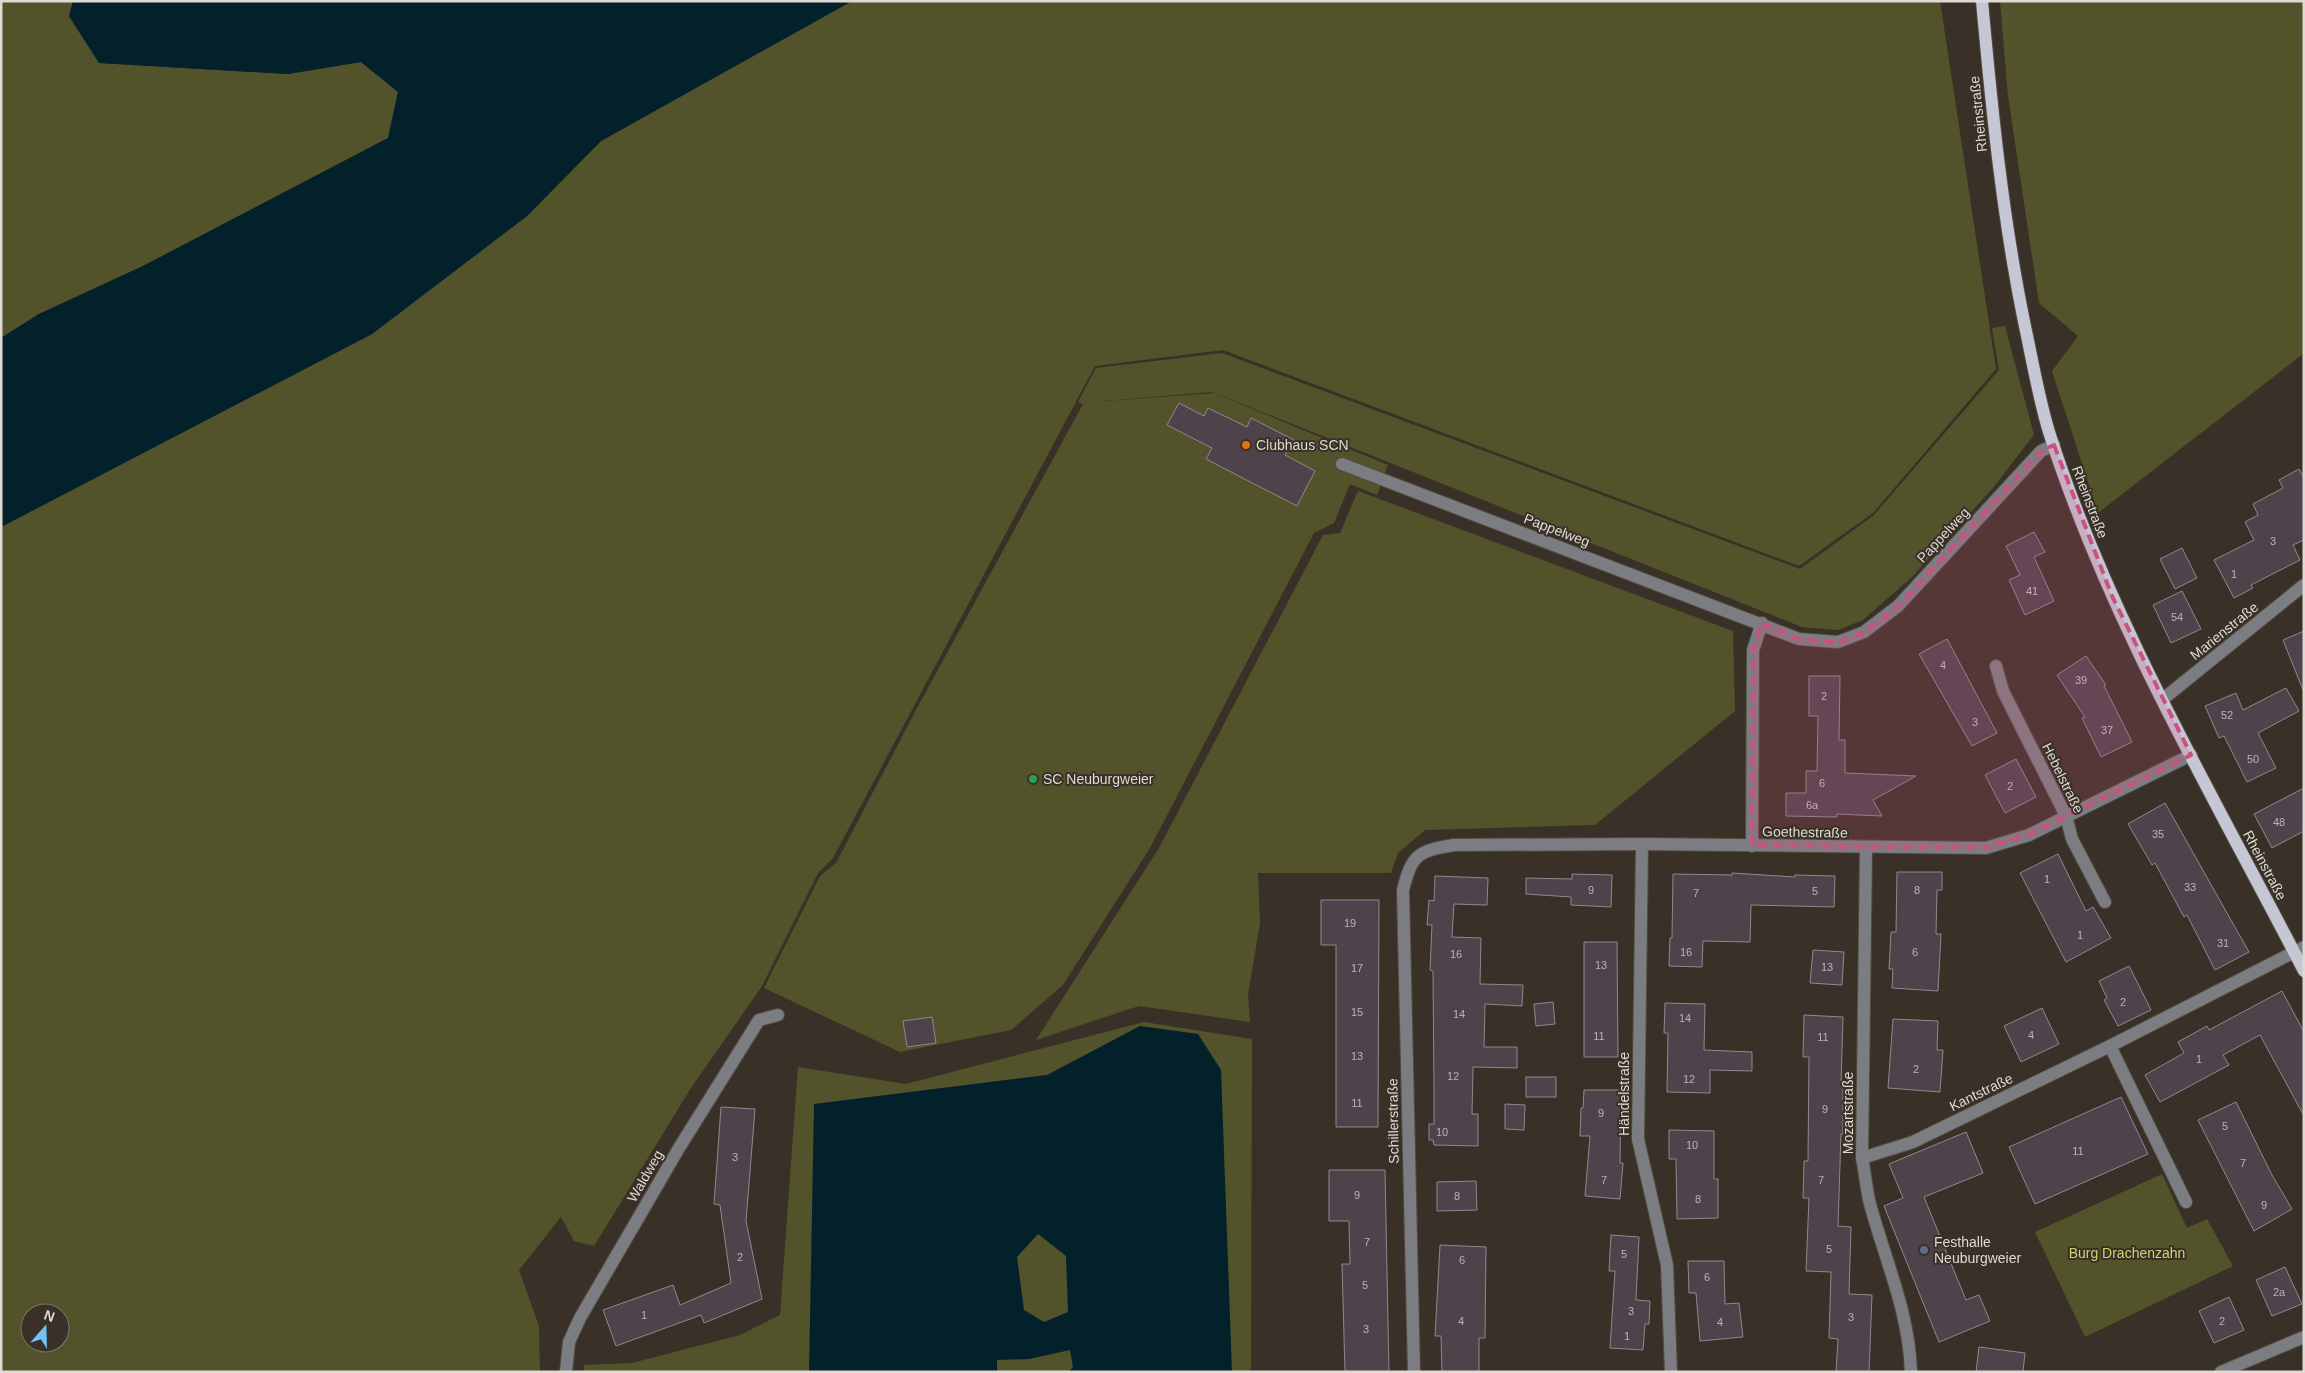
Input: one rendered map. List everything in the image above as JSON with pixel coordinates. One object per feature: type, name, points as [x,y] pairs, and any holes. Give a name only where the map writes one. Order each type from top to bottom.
[{"type":"main road","name":"Rheinstraße","points":[[1982,1],[1995,142],[2010,258],[2038,391],[2063,474],[2112,596],[2191,755],[2299,950],[2304,971]]},
{"type":"street","name":"Pappelweg","points":[[1342,464],[1762,623],[1799,639],[1838,642],[1864,632],[1898,606],[2041,452],[2054,445]]},
{"type":"street","name":"Marienstraße","points":[[2162,699],[2304,585]]},
{"type":"street","points":[[1752,846],[1753,650],[1762,623]]},
{"type":"street","name":"Hebelstraße","points":[[1996,666],[2003,691],[2066,816],[2072,839],[2105,902]]},
{"type":"street","name":"Goethestraße","points":[[1408,870],[1416,858],[1426,849],[1454,845],[1642,844],[1986,848],[2029,835],[2191,755]]},
{"type":"street","name":"Händelstraße","points":[[1642,844],[1638,1139],[1667,1266],[1671,1372]]},
{"type":"street","name":"Mozartstraße","points":[[1866,848],[1862,1158],[1869,1199],[1904,1313],[1910,1347],[1911,1372]]},
{"type":"street","name":"Schillerstraße","points":[[1408,870],[1402,890],[1414,1372]]},
{"type":"street","name":"Kantstraße","points":[[1862,1158],[1913,1142],[2110,1046],[2299,950]]},
{"type":"street","name":"Waldweg","points":[[566,1372],[570,1342],[580,1318],[679,1148],[759,1020],[778,1015]]},
{"type":"street","points":[[2110,1046],[2186,1202]]},
{"type":"street","points":[[2221,1372],[2304,1337]]},
{"type":"highlighted area","points":[[2054,445],[2112,596],[2191,755],[2029,835],[1986,848],[1752,846],[1753,650],[1762,623],[1799,639],[1838,642],[1864,632],[1898,606],[2041,451]]},
{"type":"green space","points":[[1,1],[73,1],[69,16],[99,63],[288,74],[361,62],[398,92],[388,138],[143,266],[39,314],[1,338]]},
{"type":"green space","points":[[852,1],[1940,1],[1996,369],[1873,513],[1799,566],[1223,350],[1095,366],[833,858],[818,873],[762,986],[691,1088],[594,1246],[574,1241],[561,1217],[519,1270],[539,1326],[540,1372],[1,1372],[1,527],[372,334],[527,216],[601,141]]},
{"type":"green space","points":[[2000,1],[2304,1],[2304,353],[2098,513],[2052,371],[2078,336],[2039,303],[2008,96]]},
{"type":"green space","name":"SC Neuburgweier","points":[[2005,326],[2034,435],[1992,489],[1912,577],[1863,620],[1838,630],[1802,627],[1212,392],[1091,402],[1214,393],[1388,465],[1377,495],[1350,484],[1334,523],[1314,533],[1150,848],[1063,985],[1011,1030],[900,1052],[764,988],[820,876],[836,863],[916,710],[1083,404],[1078,402],[1096,368],[1222,353],[1800,569],[1874,515],[1999,370],[1992,328]]},
{"type":"green space","points":[[1358,491],[1733,631],[1735,711],[1595,825],[1425,830],[1398,853],[1391,873],[1258,873],[1260,923],[1248,995],[1250,1022],[1139,1006],[1036,1040],[1159,848],[1323,535],[1340,533]]},
{"type":"green space","points":[[1144,1022],[1252,1039],[1251,1372],[584,1372],[584,1365],[632,1363],[740,1335],[780,1315],[798,1067],[906,1084]]},
{"type":"green space","name":"Burg Drachenzahn","points":[[2162,1174],[2187,1228],[2207,1219],[2233,1266],[2085,1337],[2035,1232]]},
{"type":"water","points":[[73,1],[852,1],[601,141],[527,216],[372,334],[1,527],[1,338],[39,314],[143,266],[388,138],[398,92],[361,62],[288,74],[99,63],[69,16]]},
{"type":"water","points":[[1140,1026],[1198,1034],[1221,1070],[1232,1372],[1068,1372],[1073,1367],[1070,1350],[1029,1359],[997,1360],[997,1372],[809,1372],[814,1104],[1047,1075]],"holes":[[[1038,1234],[1066,1256],[1068,1312],[1044,1322],[1024,1310],[1017,1257]]]},
{"type":"building","points":[[1179,403],[1204,416],[1208,408],[1247,427],[1251,418],[1294,440],[1285,455],[1315,471],[1297,506],[1206,459],[1212,448],[1167,425]]},
{"type":"building","points":[[2299,469],[2304,478],[2304,540],[2293,545],[2300,560],[2251,585],[2253,588],[2234,598],[2214,560],[2254,540],[2245,522],[2258,515],[2253,504],[2283,488],[2279,480]]},
{"type":"building","points":[[2034,532],[2045,552],[2034,557],[2054,601],[2025,615],[2009,580],[2020,575],[2006,546]]},
{"type":"building","points":[[2182,548],[2197,578],[2175,589],[2160,559]]},
{"type":"building","points":[[2182,591],[2201,629],[2171,643],[2153,605]]},
{"type":"building","points":[[2304,631],[2304,690],[2303,690],[2283,640]]},
{"type":"building","points":[[1947,639],[1997,733],[1972,746],[1919,654]]},
{"type":"building","points":[[2086,656],[2106,685],[2104,686],[2132,742],[2101,757],[2082,718],[2085,717],[2057,675]]},
{"type":"building","points":[[1809,676],[1840,676],[1839,740],[1845,740],[1845,773],[1916,776],[1873,800],[1882,816],[1837,814],[1837,817],[1786,816],[1786,793],[1806,793],[1806,771],[1817,771],[1818,716],[1809,716]]},
{"type":"building","points":[[2286,688],[2299,711],[2258,733],[2276,768],[2247,782],[2224,736],[2219,738],[2205,706],[2236,693],[2243,710]]},
{"type":"building","points":[[2016,759],[2036,797],[2005,813],[1985,775]]},
{"type":"building","points":[[2304,788],[2304,831],[2272,848],[2254,814]]},
{"type":"building","points":[[2165,803],[2249,952],[2215,970],[2187,915],[2184,917],[2155,863],[2152,865],[2128,824]]},
{"type":"building","points":[[2058,854],[2086,911],[2093,907],[2111,938],[2066,962],[2020,873]]},
{"type":"building","points":[[1897,872],[1942,872],[1942,890],[1937,890],[1936,934],[1941,934],[1938,991],[1892,988],[1893,969],[1889,969],[1891,932],[1896,932]]},
{"type":"building","points":[[1732,873],[1795,877],[1795,875],[1835,876],[1834,907],[1751,905],[1750,942],[1703,941],[1702,967],[1669,966],[1670,938],[1672,938],[1673,874],[1732,875]]},
{"type":"building","points":[[1572,874],[1612,875],[1611,907],[1571,905],[1571,897],[1526,894],[1526,878],[1572,879]]},
{"type":"building","points":[[1435,876],[1488,878],[1487,905],[1454,904],[1452,937],[1481,938],[1480,984],[1523,985],[1522,1006],[1485,1004],[1484,1047],[1517,1047],[1517,1068],[1473,1067],[1472,1114],[1478,1114],[1478,1146],[1434,1145],[1433,1140],[1429,1140],[1429,1124],[1434,1124],[1433,971],[1430,970],[1432,925],[1427,925],[1429,900],[1434,901]]},
{"type":"building","points":[[1321,900],[1379,900],[1378,1127],[1336,1127],[1336,945],[1321,945]]},
{"type":"building","points":[[1584,942],[1617,942],[1618,1057],[1584,1057]]},
{"type":"building","points":[[1813,950],[1844,952],[1842,985],[1810,983]]},
{"type":"building","points":[[2129,966],[2151,1010],[2118,1026],[2104,1000],[2107,998],[2099,981]]},
{"type":"building","points":[[2282,991],[2304,1032],[2304,1116],[2260,1035],[2223,1055],[2229,1065],[2160,1102],[2145,1075],[2184,1053],[2178,1042],[2207,1026],[2209,1030]]},
{"type":"building","points":[[1553,1002],[1555,1024],[1536,1026],[1534,1004]]},
{"type":"building","points":[[1665,1003],[1705,1004],[1704,1050],[1752,1052],[1752,1071],[1710,1070],[1710,1093],[1667,1092],[1668,1033],[1664,1033]]},
{"type":"building","points":[[2042,1008],[2059,1044],[2021,1062],[2004,1026]]},
{"type":"building","points":[[1804,1015],[1843,1017],[1841,1084],[1843,1084],[1843,1134],[1841,1134],[1838,1226],[1851,1227],[1849,1294],[1872,1295],[1869,1372],[1836,1372],[1838,1339],[1829,1338],[1831,1272],[1806,1271],[1809,1198],[1803,1198],[1804,1161],[1808,1161],[1809,1057],[1803,1057]]},
{"type":"building","points":[[932,1017],[936,1043],[907,1047],[903,1021]]},
{"type":"building","points":[[1893,1019],[1938,1021],[1937,1050],[1943,1050],[1940,1092],[1888,1088]]},
{"type":"building","points":[[1526,1077],[1556,1077],[1556,1097],[1526,1097]]},
{"type":"building","points":[[1584,1090],[1621,1090],[1620,1163],[1623,1163],[1620,1199],[1585,1196],[1590,1136],[1580,1136]]},
{"type":"building","points":[[2121,1097],[2148,1154],[2035,1204],[2009,1147]]},
{"type":"building","points":[[2236,1102],[2272,1175],[2292,1209],[2254,1231],[2198,1120]]},
{"type":"building","points":[[1505,1104],[1525,1105],[1524,1130],[1505,1129]]},
{"type":"building","points":[[721,1107],[755,1109],[746,1221],[762,1299],[704,1323],[701,1315],[616,1346],[603,1310],[673,1285],[680,1305],[731,1283],[720,1205],[714,1204]]},
{"type":"building","points":[[1669,1130],[1714,1131],[1714,1179],[1718,1179],[1718,1218],[1677,1219],[1676,1159],[1669,1159]]},
{"type":"building","name":"Festhalle Neuburgweier","points":[[1966,1132],[1983,1173],[1924,1197],[1966,1300],[1979,1295],[1990,1321],[1939,1342],[1884,1206],[1903,1198],[1889,1164]]},
{"type":"building","points":[[1329,1170],[1385,1170],[1389,1372],[1345,1372],[1342,1264],[1350,1264],[1349,1221],[1329,1221]]},
{"type":"building","points":[[1476,1181],[1477,1210],[1437,1211],[1437,1182]]},
{"type":"building","points":[[1611,1235],[1639,1237],[1636,1300],[1650,1301],[1649,1324],[1645,1324],[1643,1350],[1610,1348],[1615,1271],[1609,1271]]},
{"type":"building","points":[[1440,1245],[1486,1247],[1485,1338],[1479,1338],[1479,1372],[1442,1372],[1441,1336],[1435,1336]]},
{"type":"building","points":[[1688,1261],[1724,1261],[1725,1304],[1739,1303],[1743,1337],[1700,1341],[1696,1293],[1689,1293]]},
{"type":"building","points":[[2285,1267],[2302,1304],[2272,1316],[2256,1280]]},
{"type":"building","points":[[2229,1297],[2244,1330],[2214,1343],[2199,1311]]},
{"type":"building","points":[[1979,1347],[2025,1353],[2023,1372],[1976,1372]]},
{"type":"place","name":"Clubhaus SCN","points":[[1246,445]]},
{"type":"place","name":"SC Neuburgweier","points":[[1033,779]]},
{"type":"place","name":"Festhalle Neuburgweier","points":[[1924,1250]]}]
